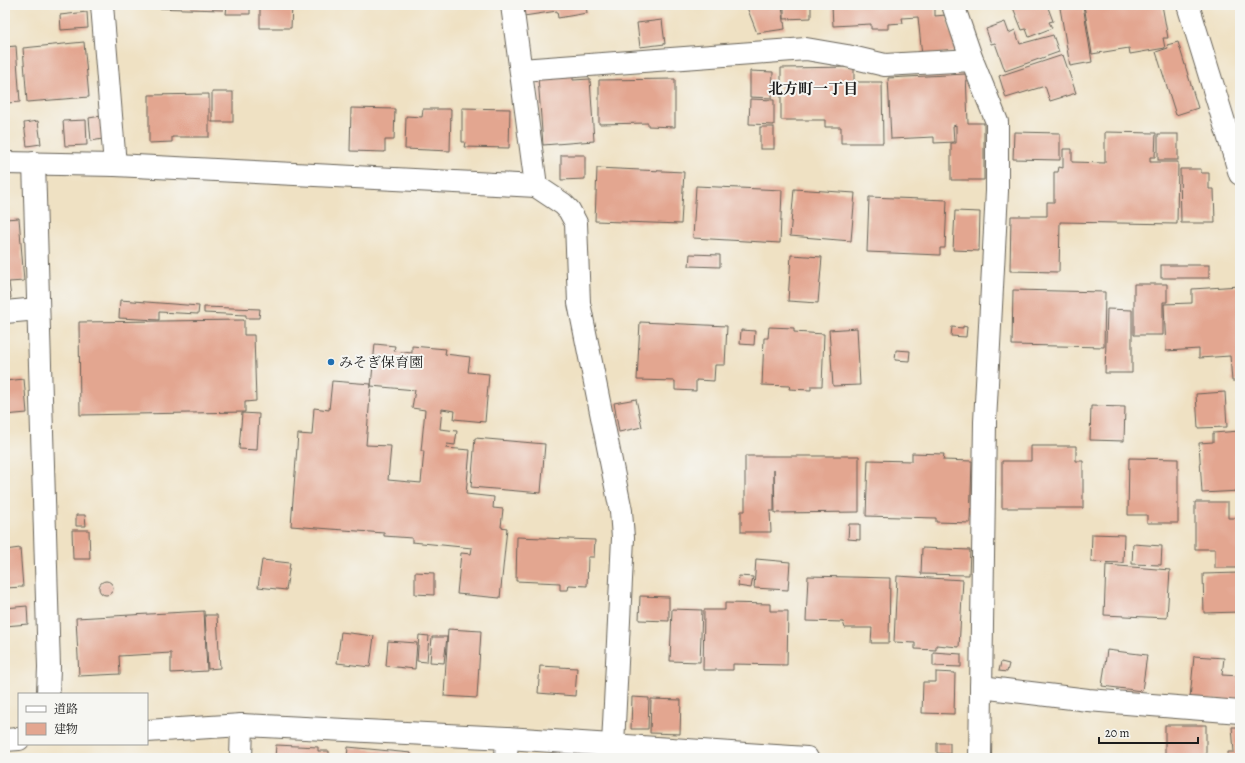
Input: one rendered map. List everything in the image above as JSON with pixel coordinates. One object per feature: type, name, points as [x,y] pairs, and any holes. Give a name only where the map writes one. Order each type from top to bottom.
[{"type":"street","points":[[102,5],[116,165]]},
{"type":"street","points":[[512,5],[536,186]]},
{"type":"street","points":[[953,5],[972,60],[997,122],[997,191],[985,422],[980,758]]},
{"type":"street","points":[[1188,5],[1240,174]]},
{"type":"street","points":[[521,70],[806,49],[847,56],[885,65],[972,60]]},
{"type":"street","points":[[5,163],[116,165],[536,186],[564,204],[576,223],[579,303],[621,511],[623,538],[613,745]]},
{"type":"street","points":[[34,163],[49,651],[48,693]]},
{"type":"street","points":[[5,312],[38,309]]},
{"type":"street","points":[[981,687],[1088,700],[1240,712]]},
{"type":"street","points":[[148,731],[242,725],[506,748],[613,745],[807,758]]},
{"type":"street","points":[[241,758],[242,725]]},
{"type":"street","points":[[5,740],[18,739]]},
{"type":"building","points":[[150,5],[223,5],[223,10],[150,8]]},
{"type":"building","points":[[227,5],[250,5],[250,14],[226,14]]},
{"type":"building","points":[[260,5],[292,5],[291,28],[260,28]]},
{"type":"building","points":[[522,5],[586,5],[587,13],[558,18],[557,11],[524,16]]},
{"type":"building","points":[[746,5],[782,5],[785,29],[757,33]]},
{"type":"building","points":[[784,5],[811,5],[811,18],[784,19]]},
{"type":"building","points":[[832,5],[935,5],[935,16],[946,15],[957,52],[922,56],[918,17],[902,18],[903,23],[888,24],[888,29],[871,29],[871,24],[833,26]]},
{"type":"building","points":[[1012,5],[1047,5],[1053,21],[1049,22],[1052,28],[1029,37],[1026,29],[1022,30]]},
{"type":"building","points":[[1083,5],[1092,62],[1070,66],[1060,8]]},
{"type":"building","points":[[1084,5],[1162,5],[1168,38],[1163,38],[1165,48],[1130,54],[1129,48],[1092,54]]},
{"type":"building","points":[[87,12],[88,28],[61,30],[60,15]]},
{"type":"building","points":[[662,20],[665,44],[640,47],[637,23]]},
{"type":"building","points":[[1005,22],[1009,33],[1015,30],[1020,44],[1053,35],[1059,52],[1005,71],[995,43],[991,44],[986,29]]},
{"type":"building","points":[[84,42],[89,97],[27,102],[23,48]]},
{"type":"building","points":[[1178,42],[1198,108],[1176,115],[1156,52],[1168,48],[1167,45]]},
{"type":"building","points":[[16,46],[20,102],[7,103],[8,108],[5,108],[5,47]]},
{"type":"building","points":[[1063,55],[1076,93],[1050,101],[1045,86],[1006,98],[999,76]]},
{"type":"building","points":[[854,67],[854,82],[882,82],[883,143],[841,143],[841,127],[825,127],[825,120],[781,120],[781,68]]},
{"type":"building","points":[[750,71],[773,72],[772,98],[750,97]]},
{"type":"building","points":[[966,74],[968,123],[984,123],[984,180],[951,180],[951,143],[956,143],[956,125],[953,126],[954,142],[934,143],[934,137],[891,139],[888,78]]},
{"type":"building","points":[[573,75],[573,80],[590,79],[594,141],[543,145],[538,77]]},
{"type":"building","points":[[675,79],[675,127],[648,126],[648,123],[599,124],[599,80]]},
{"type":"building","points":[[212,92],[233,92],[233,122],[212,122]]},
{"type":"building","points":[[209,94],[209,137],[172,137],[172,142],[149,143],[149,95]]},
{"type":"building","points":[[750,99],[774,100],[774,125],[749,124]]},
{"type":"building","points":[[351,108],[395,109],[394,140],[385,140],[385,152],[350,151]]},
{"type":"building","points":[[462,108],[510,109],[509,148],[464,147],[465,142],[462,142]]},
{"type":"building","points":[[423,109],[451,109],[450,151],[405,149],[406,116],[422,117]]},
{"type":"building","points":[[101,116],[103,139],[91,141],[89,118]]},
{"type":"building","points":[[86,120],[87,145],[65,146],[63,121]]},
{"type":"building","points":[[38,121],[41,144],[27,146],[24,123]]},
{"type":"building","points":[[760,127],[774,127],[774,149],[760,149]]},
{"type":"building","points":[[1014,132],[1060,133],[1060,160],[1013,159]]},
{"type":"building","points":[[1105,132],[1156,133],[1155,157],[1150,157],[1150,162],[1178,162],[1177,224],[1060,222],[1059,272],[1010,271],[1011,216],[1047,216],[1047,202],[1054,202],[1054,172],[1058,172],[1059,167],[1063,168],[1063,149],[1072,149],[1072,162],[1105,163]]},
{"type":"building","points":[[1158,134],[1178,134],[1178,160],[1158,160]]},
{"type":"building","points":[[561,155],[585,155],[585,179],[561,180]]},
{"type":"building","points":[[597,168],[684,172],[681,224],[595,221]]},
{"type":"building","points":[[1180,169],[1201,169],[1201,173],[1209,173],[1209,189],[1214,189],[1215,223],[1181,223]]},
{"type":"building","points":[[696,186],[782,190],[780,243],[693,238]]},
{"type":"building","points":[[794,189],[855,193],[851,241],[790,236]]},
{"type":"building","points":[[869,197],[947,200],[945,248],[940,248],[940,255],[867,252]]},
{"type":"building","points":[[955,211],[980,212],[979,251],[953,250]]},
{"type":"building","points":[[19,218],[24,281],[9,282],[11,298],[5,298],[5,219]]},
{"type":"building","points":[[690,254],[720,255],[720,267],[689,266]]},
{"type":"building","points":[[791,255],[822,257],[818,303],[788,301]]},
{"type":"building","points":[[1161,265],[1209,265],[1209,278],[1161,278]]},
{"type":"building","points":[[1134,284],[1167,284],[1167,302],[1163,302],[1163,335],[1134,335]]},
{"type":"building","points":[[1240,286],[1240,381],[1232,381],[1230,356],[1199,358],[1199,349],[1166,351],[1164,304],[1192,303],[1192,289]]},
{"type":"building","points":[[1013,290],[1105,292],[1104,347],[1012,345]]},
{"type":"building","points":[[120,300],[199,306],[198,314],[159,312],[159,320],[119,318]]},
{"type":"building","points":[[204,307],[260,309],[259,318],[246,318],[246,315],[204,313]]},
{"type":"building","points":[[1107,309],[1132,310],[1132,373],[1105,373]]},
{"type":"building","points":[[244,320],[244,335],[254,335],[256,401],[245,402],[245,412],[80,415],[79,322]]},
{"type":"building","points":[[640,322],[727,326],[725,365],[715,365],[714,381],[696,380],[696,391],[675,390],[675,381],[637,380]]},
{"type":"building","points":[[963,326],[967,327],[966,337],[951,336],[952,327],[963,328]]},
{"type":"building","points":[[769,327],[794,328],[794,332],[824,334],[822,386],[811,386],[811,390],[789,389],[790,386],[762,385],[764,338],[768,338]]},
{"type":"building","points":[[857,328],[860,385],[833,386],[829,330]]},
{"type":"building","points":[[741,330],[755,331],[754,345],[740,344]]},
{"type":"building","points":[[375,344],[395,346],[394,351],[412,353],[412,346],[446,349],[445,354],[470,357],[468,372],[489,374],[485,422],[454,419],[455,411],[442,409],[440,429],[457,431],[455,445],[447,444],[446,448],[470,450],[466,494],[494,497],[493,508],[503,509],[501,527],[507,528],[500,598],[457,594],[461,553],[471,554],[472,548],[412,542],[412,538],[384,536],[384,533],[291,526],[298,434],[312,435],[314,408],[329,410],[332,381],[371,384],[366,445],[391,446],[388,480],[421,483],[424,451],[421,451],[425,410],[412,408],[415,390],[371,386]]},
{"type":"building","points":[[896,350],[910,351],[909,361],[895,360]]},
{"type":"building","points":[[24,379],[27,413],[5,415],[5,381]]},
{"type":"building","points":[[1225,392],[1227,427],[1198,428],[1196,394]]},
{"type":"building","points":[[636,399],[642,427],[619,432],[614,403]]},
{"type":"building","points":[[1091,406],[1125,407],[1124,441],[1090,440]]},
{"type":"building","points":[[242,413],[259,414],[257,450],[239,449]]},
{"type":"building","points":[[1240,431],[1240,491],[1202,493],[1199,443],[1213,442],[1213,433]]},
{"type":"building","points":[[475,438],[545,444],[541,493],[471,487]]},
{"type":"building","points":[[1031,446],[1076,446],[1076,461],[1083,461],[1083,508],[1002,508],[1002,461],[1031,461]]},
{"type":"building","points":[[912,453],[944,454],[943,460],[972,461],[970,523],[936,522],[936,518],[866,516],[868,460],[912,461]]},
{"type":"building","points":[[745,456],[859,456],[859,512],[775,513],[774,470],[774,511],[770,511],[771,532],[741,532],[741,511],[745,511]]},
{"type":"building","points":[[1129,458],[1178,459],[1178,523],[1147,523],[1147,515],[1128,515]]},
{"type":"building","points":[[1195,502],[1228,502],[1228,518],[1240,518],[1240,568],[1215,568],[1215,549],[1195,549]]},
{"type":"building","points":[[76,515],[85,515],[86,526],[76,526]]},
{"type":"building","points":[[849,524],[860,524],[860,540],[848,539]]},
{"type":"building","points":[[72,530],[89,530],[90,559],[73,559]]},
{"type":"building","points":[[1092,534],[1124,535],[1123,563],[1091,562]]},
{"type":"building","points":[[517,537],[595,540],[594,557],[588,557],[587,586],[569,585],[568,590],[560,590],[560,583],[516,581]]},
{"type":"building","points":[[1133,544],[1162,546],[1161,565],[1132,564]]},
{"type":"building","points":[[20,548],[23,587],[5,588],[5,550]]},
{"type":"building","points":[[922,548],[970,550],[969,575],[921,574]]},
{"type":"building","points":[[756,559],[790,562],[788,590],[754,588]]},
{"type":"building","points":[[262,560],[290,563],[286,590],[258,587]]},
{"type":"building","points":[[1106,565],[1170,570],[1167,618],[1104,615]]},
{"type":"building","points":[[415,572],[434,573],[434,595],[415,594]]},
{"type":"building","points":[[1240,573],[1240,612],[1204,613],[1203,574]]},
{"type":"building","points":[[739,576],[753,577],[751,588],[738,586]]},
{"type":"building","points":[[808,576],[890,578],[889,643],[871,643],[872,628],[845,628],[843,622],[806,621]]},
{"type":"building","points":[[897,576],[963,580],[959,647],[936,645],[936,650],[915,649],[915,643],[894,642]]},
{"type":"building","points":[[106,581],[111,583],[113,588],[111,593],[106,595],[101,593],[99,588],[101,583]]},
{"type":"building","points":[[640,596],[669,597],[669,621],[639,620]]},
{"type":"building","points":[[725,603],[770,604],[770,611],[788,611],[787,665],[733,664],[733,670],[703,670],[704,610],[725,610]]},
{"type":"building","points":[[27,606],[28,624],[5,626],[5,608]]},
{"type":"building","points":[[672,609],[702,610],[700,662],[670,661]]},
{"type":"building","points":[[204,611],[207,671],[171,673],[171,653],[119,656],[120,674],[79,676],[76,618]]},
{"type":"building","points":[[205,615],[217,615],[220,668],[208,669]]},
{"type":"building","points":[[448,629],[481,631],[477,698],[444,696]]},
{"type":"building","points":[[341,632],[374,636],[370,667],[337,663]]},
{"type":"building","points":[[419,635],[429,636],[427,662],[417,661]]},
{"type":"building","points":[[432,637],[447,637],[444,663],[430,662]]},
{"type":"building","points":[[388,641],[417,643],[415,669],[386,666]]},
{"type":"building","points":[[1107,650],[1147,655],[1142,691],[1102,686]]},
{"type":"building","points":[[933,652],[961,654],[961,667],[933,666]]},
{"type":"building","points":[[1194,656],[1224,658],[1222,675],[1240,676],[1240,702],[1190,698]]},
{"type":"building","points":[[1001,662],[1009,664],[1007,672],[999,671]]},
{"type":"building","points":[[540,666],[577,668],[575,696],[538,693]]},
{"type":"building","points":[[936,672],[955,673],[954,714],[922,713],[923,682],[936,682]]},
{"type":"building","points":[[632,697],[649,698],[648,729],[631,729]]},
{"type":"building","points":[[651,699],[681,700],[680,734],[650,733]]},
{"type":"building","points":[[1165,725],[1206,725],[1206,758],[1165,758]]},
{"type":"building","points":[[1232,727],[1240,727],[1240,758],[1228,758],[1228,752],[1234,752]]},
{"type":"building","points":[[937,743],[950,743],[950,754],[937,753]]},
{"type":"building","points":[[276,745],[318,747],[318,751],[329,751],[329,758],[275,758]]},
{"type":"building","points":[[348,747],[411,753],[411,758],[347,758]]},
{"type":"building","points":[[433,756],[445,757],[445,758],[433,758]]},
{"type":"building","points":[[568,756],[580,757],[580,758],[567,758]]},
{"type":"place","name":"みそぎ保育園","points":[[331,362]]},
{"type":"district","name":"北方町一丁目","points":[[813,89]]}]
